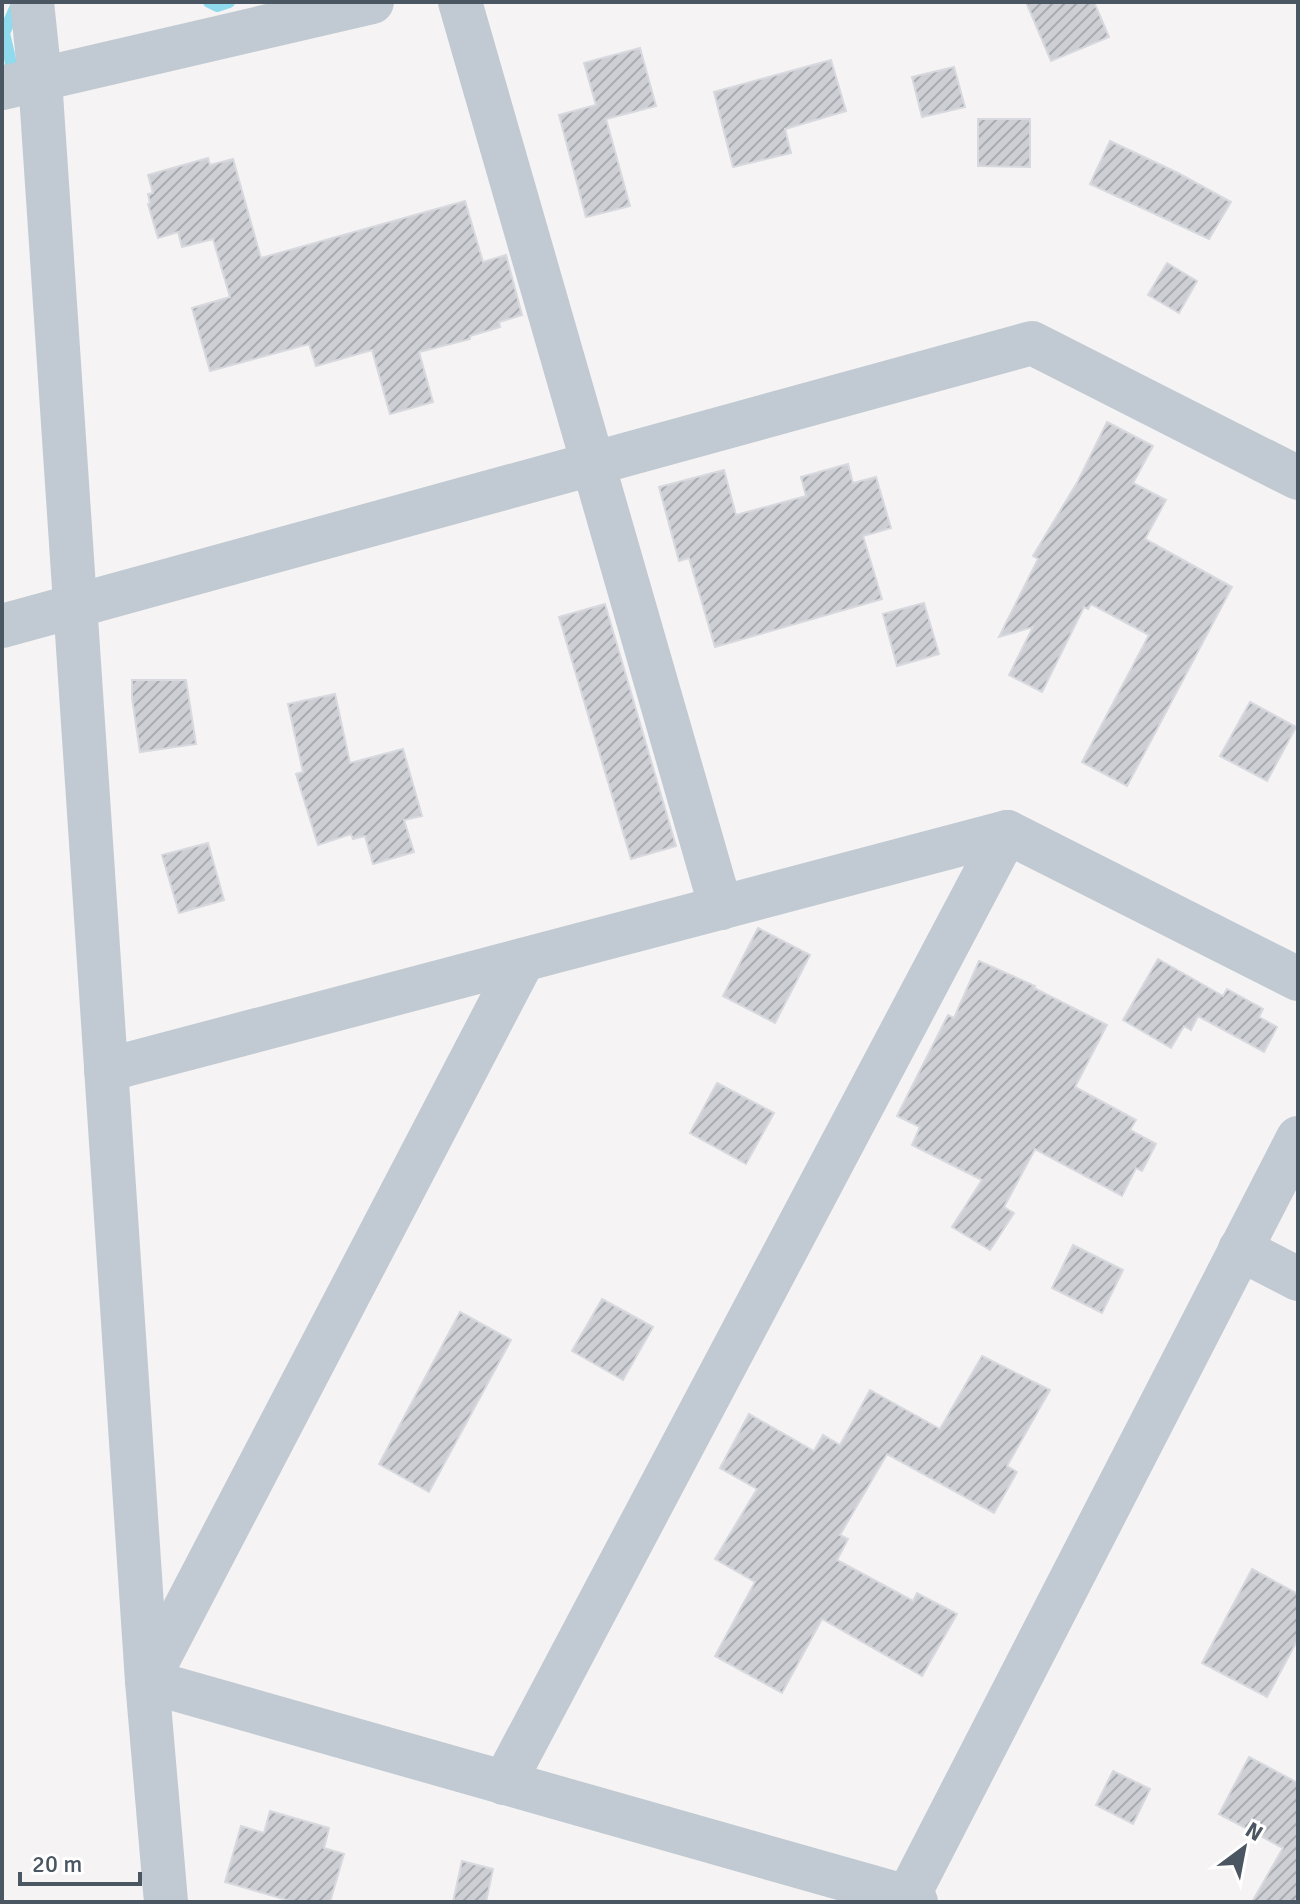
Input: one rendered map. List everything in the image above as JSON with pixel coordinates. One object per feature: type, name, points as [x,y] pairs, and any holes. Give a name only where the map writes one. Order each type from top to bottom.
[{"type":"street","points":[[32,2],[21,84],[74,606],[147,1681],[166,1902]]},
{"type":"street","points":[[21,84],[372,2]]},
{"type":"street","points":[[460,2],[721,908]]},
{"type":"street","points":[[2,626],[1032,343],[1298,478]]},
{"type":"street","points":[[106,1070],[1007,832],[1298,979]]},
{"type":"street","points":[[504,1783],[1007,832]]},
{"type":"street","points":[[147,1681],[523,960]]},
{"type":"street","points":[[147,1681],[909,1900],[1298,1138]]},
{"type":"street","points":[[1240,1249],[1298,1279]]},
{"type":"building","points":[[1026,2],[1094,2],[1109,37],[1051,61]]},
{"type":"building","points":[[640,48],[656,106],[606,119],[630,206],[586,217],[559,115],[596,105],[584,63]]},
{"type":"building","points":[[831,60],[846,111],[785,129],[791,153],[733,167],[714,92]]},
{"type":"building","points":[[954,67],[965,107],[922,117],[912,77]]},
{"type":"building","points":[[978,119],[1030,119],[1030,167],[978,166]]},
{"type":"building","points":[[1110,141],[1231,202],[1209,239],[1090,184]]},
{"type":"building","points":[[208,158],[210,165],[233,159],[261,258],[465,201],[483,262],[506,255],[522,315],[499,322],[500,327],[470,336],[470,339],[419,352],[433,402],[390,414],[372,350],[316,366],[309,344],[210,371],[192,308],[230,297],[213,239],[182,247],[178,232],[158,238],[148,204],[148,194],[153,193],[148,175]]},
{"type":"building","points":[[1167,263],[1197,281],[1179,313],[1148,295]]},
{"type":"building","points":[[1107,422],[1153,446],[1133,483],[1166,500],[1145,539],[1232,587],[1127,786],[1082,762],[1149,635],[1091,604],[1088,609],[1084,607],[1042,692],[1009,675],[1033,627],[999,637],[1038,559],[1033,556],[1078,481]]},
{"type":"building","points":[[848,464],[853,483],[876,477],[891,528],[863,536],[882,599],[715,647],[689,558],[679,561],[659,487],[724,470],[736,515],[806,496],[801,477]]},
{"type":"building","points":[[924,603],[939,654],[897,666],[883,614]]},
{"type":"building","points":[[605,604],[676,846],[631,859],[559,617]]},
{"type":"building","points":[[132,680],[186,680],[196,744],[140,752]]},
{"type":"building","points":[[335,694],[350,763],[403,749],[422,816],[404,820],[414,852],[373,864],[365,836],[353,839],[351,834],[318,845],[296,774],[303,772],[288,704]]},
{"type":"building","points":[[1250,702],[1296,727],[1267,781],[1220,756]]},
{"type":"building","points":[[208,843],[224,900],[179,913],[162,855]]},
{"type":"building","points":[[758,928],[810,955],[775,1023],[723,996]]},
{"type":"building","points":[[1158,959],[1223,996],[1227,989],[1263,1009],[1259,1017],[1277,1027],[1264,1052],[1198,1016],[1191,1030],[1184,1026],[1171,1048],[1123,1020]]},
{"type":"building","points":[[979,961],[1035,986],[1107,1025],[1075,1087],[1136,1120],[1130,1130],[1156,1144],[1142,1171],[1136,1168],[1122,1196],[1035,1149],[1004,1207],[1014,1213],[990,1250],[952,1227],[982,1180],[912,1145],[920,1127],[897,1116],[948,1015],[954,1018]]},
{"type":"building","points":[[717,1083],[774,1113],[746,1164],[690,1133]]},
{"type":"building","points":[[1073,1245],[1123,1270],[1102,1313],[1052,1288]]},
{"type":"building","points":[[602,1299],[653,1327],[623,1380],[572,1351]]},
{"type":"building","points":[[460,1312],[511,1340],[429,1492],[379,1464]]},
{"type":"building","points":[[982,1356],[1050,1390],[1007,1466],[1017,1472],[994,1513],[887,1454],[840,1535],[848,1539],[837,1560],[913,1601],[917,1593],[957,1614],[922,1676],[822,1619],[782,1693],[715,1656],[755,1582],[715,1559],[757,1489],[720,1468],[749,1414],[814,1451],[823,1435],[840,1445],[870,1390],[940,1429]]},
{"type":"building","points":[[1252,1569],[1298,1594],[1298,1639],[1267,1697],[1202,1663]]},
{"type":"building","points":[[1249,1757],[1298,1783],[1298,1902],[1252,1902],[1283,1848],[1219,1814]]},
{"type":"building","points":[[1113,1771],[1150,1789],[1133,1824],[1096,1805]]},
{"type":"building","points":[[270,1811],[329,1828],[324,1848],[344,1854],[330,1902],[294,1902],[225,1882],[241,1826],[264,1833]]},
{"type":"building","points":[[462,1861],[493,1869],[486,1902],[453,1902]]},
{"type":"waterway","points":[[209,2],[217,6],[229,2]]},
{"type":"waterway","points":[[8,78],[11,63],[4,33],[17,4]]}]
